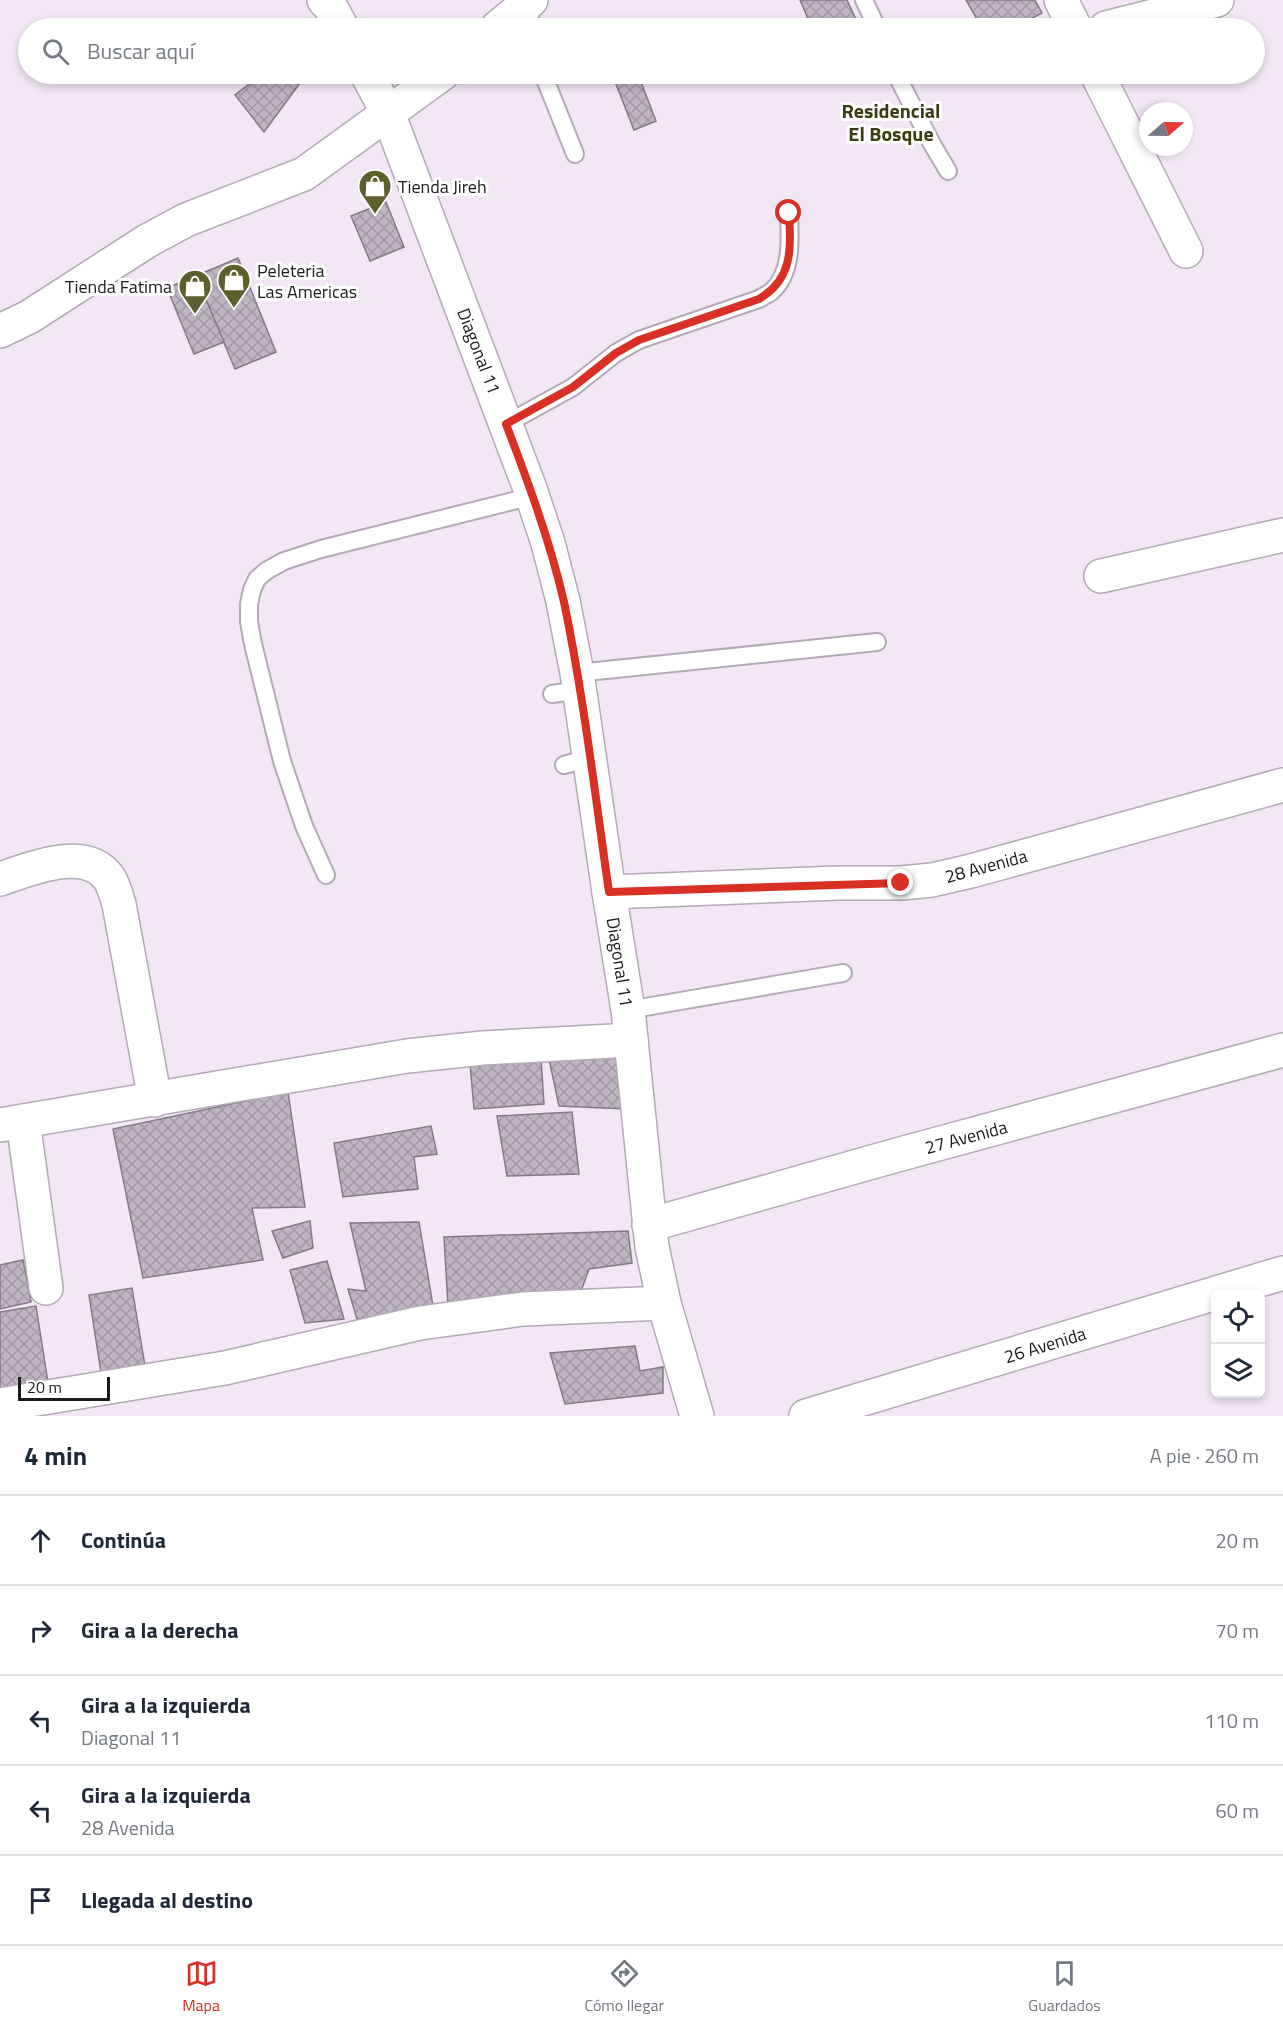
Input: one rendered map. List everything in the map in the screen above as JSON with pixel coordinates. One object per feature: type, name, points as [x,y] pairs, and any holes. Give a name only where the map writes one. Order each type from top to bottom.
[{"type":"street","points":[[508,18],[531,0]]},
{"type":"street","points":[[1061,0],[1070,18]]},
{"type":"street","points":[[1146,18],[1217,0]]},
{"type":"street","name":"Diagonal 11","points":[[372,84],[388,113],[533,496],[563,601],[576,761],[609,892],[629,1025],[649,1226],[664,1302],[697,1416]]},
{"type":"street","points":[[0,331],[29,317],[147,241],[186,220],[304,174],[428,84]]},
{"type":"street","points":[[1102,84],[1186,251]]},
{"type":"street","points":[[1101,576],[1283,535]]},
{"type":"street","name":"28 Avenida","points":[[609,892],[901,883],[932,880],[1283,785]]},
{"type":"street","points":[[0,879],[38,866],[69,861],[98,867],[108,877],[119,904],[154,1100]]},
{"type":"street","points":[[46,1288],[11,1123],[407,1056],[483,1048],[629,1025]]},
{"type":"street","name":"27 Avenida","points":[[649,1226],[1283,1050]]},
{"type":"street","name":"26 Avenida","points":[[806,1416],[1283,1273]]},
{"type":"street","points":[[0,1405],[225,1368],[420,1323],[523,1309],[664,1302]]},
{"type":"lane","points":[[529,18],[537,0]]},
{"type":"lane","points":[[864,0],[872,18]]},
{"type":"lane","points":[[547,84],[575,154]]},
{"type":"lane","points":[[901,84],[948,171]]},
{"type":"lane","points":[[506,424],[573,387],[616,353],[639,340],[759,299],[771,291],[784,276],[790,234],[789,213]]},
{"type":"lane","points":[[326,875],[304,826],[282,761],[253,644],[249,604],[257,579],[284,561],[321,549],[533,496]]},
{"type":"lane","points":[[570,685],[877,642]]},
{"type":"lane","points":[[629,1025],[843,973]]},
{"type":"building","points":[[800,0],[847,0],[855,18],[808,18]]},
{"type":"building","points":[[966,0],[1035,0],[1042,13],[1033,18],[976,18]]},
{"type":"building","points":[[249,84],[299,84],[264,132],[235,95]]},
{"type":"building","points":[[616,84],[642,84],[656,121],[634,130]]},
{"type":"building","points":[[386,202],[404,247],[370,261],[351,216]]},
{"type":"building","name":"Peleteria Las Americas","points":[[238,258],[276,352],[235,369],[196,276]]},
{"type":"building","name":"Tienda Fatima","points":[[196,276],[224,342],[194,354],[167,288]]},
{"type":"building","points":[[620,1054],[626,1109],[559,1106],[549,1059]]},
{"type":"building","points":[[541,1059],[544,1104],[474,1109],[470,1064]]},
{"type":"building","points":[[288,1092],[305,1207],[252,1208],[263,1260],[143,1278],[113,1129]]},
{"type":"building","points":[[572,1112],[579,1174],[507,1176],[497,1116]]},
{"type":"building","points":[[431,1126],[437,1154],[414,1157],[418,1189],[343,1197],[334,1143]]},
{"type":"building","points":[[310,1221],[313,1248],[283,1258],[272,1231]]},
{"type":"building","points":[[419,1222],[434,1312],[357,1319],[348,1289],[366,1291],[350,1223]]},
{"type":"building","points":[[628,1231],[632,1263],[589,1269],[580,1294],[448,1306],[444,1237]]},
{"type":"building","points":[[23,1260],[31,1302],[0,1309],[0,1265]]},
{"type":"building","points":[[327,1261],[344,1319],[305,1323],[290,1270]]},
{"type":"building","points":[[132,1288],[146,1372],[102,1379],[89,1295]]},
{"type":"building","points":[[36,1306],[49,1389],[0,1397],[0,1312]]},
{"type":"building","points":[[635,1346],[640,1371],[663,1367],[663,1393],[565,1404],[550,1353]]},
{"type":"place","name":"Tienda Jireh","points":[[375,215]]},
{"type":"place","name":"Peleteria Las Americas","points":[[234,309]]},
{"type":"place","name":"Tienda Fatima","points":[[195,315]]},
{"type":"district","name":"Residencial El Bosque","points":[[891,122]]},
{"type":"route","points":[[789,213],[790,234],[784,276],[771,291],[759,299],[639,340],[616,353],[573,387],[506,424],[530,486],[563,601],[577,673],[609,892],[901,883]]}]
